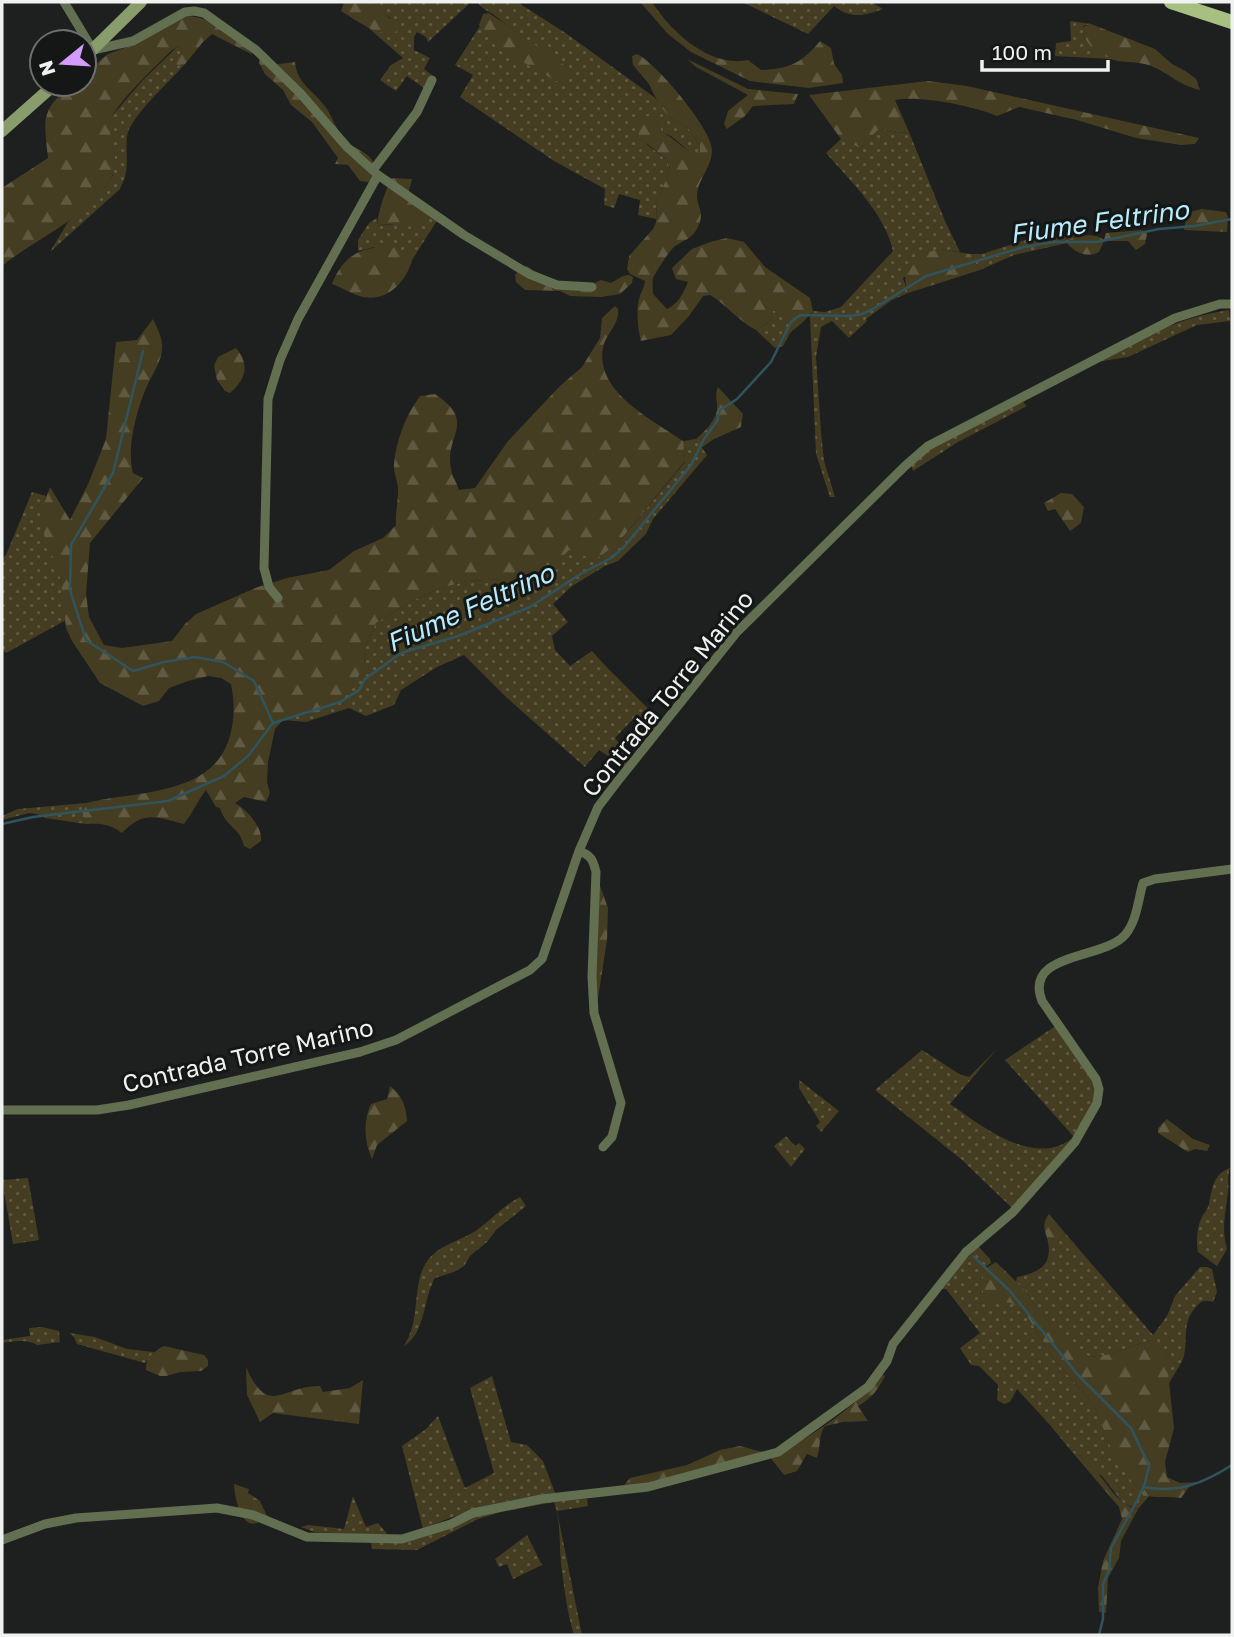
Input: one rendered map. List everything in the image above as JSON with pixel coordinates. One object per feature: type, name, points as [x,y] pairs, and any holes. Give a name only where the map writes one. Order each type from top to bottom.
[{"type":"main road","points":[[1171,2],[1232,22]]},
{"type":"street","points":[[64,2],[76,28]]},
{"type":"street","points":[[98,44],[141,2]]},
{"type":"street","points":[[98,51],[133,41],[185,12],[204,13],[256,50],[347,147],[376,173],[464,235],[529,274],[557,285],[592,287]]},
{"type":"street","points":[[278,598],[268,587],[264,568],[268,399],[280,360],[298,320],[376,173],[417,112],[432,80]]},
{"type":"street","points":[[2,131],[39,98]]},
{"type":"street","name":"Contrada Torre Marino","points":[[2,1110],[97,1110],[130,1105],[360,1052],[396,1040],[530,970],[542,959],[579,852],[598,807],[737,632],[905,466],[928,446],[1175,318],[1220,304],[1232,304]]},
{"type":"street","points":[[579,852],[588,854],[594,861],[596,872],[592,976],[594,1013],[621,1102],[612,1137],[603,1147]]},
{"type":"street","points":[[2,1540],[45,1524],[76,1518],[217,1508],[253,1516],[307,1537],[402,1539],[451,1524],[472,1513],[541,1499],[648,1487],[778,1452],[868,1387],[887,1361],[892,1344],[966,1252],[1013,1213],[1075,1142],[1097,1103],[1099,1089],[1096,1079],[1042,1001],[1037,990],[1038,982],[1049,968],[1114,945],[1126,935],[1134,920],[1143,883],[1232,869]]},
{"type":"green space","points":[[344,2],[362,2],[376,7],[392,20],[397,28],[396,32],[375,31],[360,23],[341,11]]},
{"type":"green space","points":[[365,2],[469,4],[428,42],[426,37],[417,32],[414,37],[414,50],[430,58],[424,69],[432,75],[424,88],[407,76],[396,91],[380,80],[391,65],[403,58],[365,25],[379,32],[391,18]]},
{"type":"green space","points":[[477,2],[517,2],[564,32],[654,97],[671,118],[688,128],[700,146],[700,153],[690,152],[671,136],[663,133],[659,129],[658,121],[646,144],[667,160],[670,169],[657,202],[656,219],[638,215],[640,200],[619,194],[614,208],[604,205],[605,189],[554,161],[460,97],[473,75],[455,65],[480,26],[499,48],[556,81],[570,69],[515,32]]},
{"type":"green space","points":[[640,2],[652,2],[681,36],[706,53],[720,59],[748,60],[761,70],[779,68],[801,60],[820,41],[831,48],[834,64],[842,75],[843,83],[809,88],[750,81],[691,52],[668,34]]},
{"type":"green space","points":[[742,2],[871,2],[883,9],[852,15],[834,6],[808,34]]},
{"type":"green space","points":[[489,13],[570,69],[572,75],[562,83],[556,81],[498,48],[479,25],[483,14]]},
{"type":"green space","points":[[186,16],[205,20],[223,29],[253,55],[212,34],[185,64],[175,66],[183,49],[178,46],[171,51],[114,113],[110,135],[115,157],[114,171],[101,192],[75,216],[2,266],[2,188],[48,158],[45,125],[49,109],[57,98],[98,98],[98,62],[108,54],[138,43]]},
{"type":"green space","points":[[1070,21],[1091,24],[1083,26],[1085,38],[1112,59],[1055,56],[1056,43],[1071,41]]},
{"type":"green space","points":[[1091,24],[1155,49],[1196,79],[1200,90],[1151,66],[1114,60],[1103,55],[1092,48],[1083,33],[1083,27]]},
{"type":"green space","points":[[178,46],[184,50],[175,66],[185,64],[143,109],[130,128],[127,136],[127,168],[120,189],[50,252],[68,222],[104,188],[113,175],[115,160],[109,132],[111,117],[142,81]]},
{"type":"green space","points":[[637,54],[657,70],[682,98],[703,127],[712,150],[710,162],[698,189],[701,218],[698,227],[690,237],[674,247],[663,262],[653,278],[653,294],[667,309],[674,304],[688,282],[676,279],[672,268],[692,249],[727,238],[744,242],[765,267],[810,298],[813,311],[803,322],[779,310],[773,311],[770,321],[756,330],[710,295],[703,296],[671,335],[641,341],[638,308],[645,281],[630,274],[627,269],[629,256],[653,229],[657,202],[670,169],[667,160],[639,137],[637,121],[654,115],[663,133],[686,149],[700,152],[700,146],[688,128],[671,118],[659,105],[649,84],[633,65],[632,56]]},
{"type":"green space","points":[[260,59],[270,65],[295,62],[299,77],[327,109],[343,138],[371,159],[376,170],[369,182],[360,181],[348,165],[335,164],[338,158],[312,122],[291,105],[283,90],[265,74],[259,63]]},
{"type":"green space","points":[[687,59],[748,89],[798,94],[794,104],[753,106],[745,116],[727,129],[724,124],[728,111],[748,95],[696,67]]},
{"type":"green space","points":[[928,81],[967,86],[1199,138],[1195,144],[1181,145],[1136,138],[1077,120],[1019,107],[997,116],[946,102],[905,99],[895,100],[909,132],[897,133],[880,129],[860,148],[841,139],[809,95]]},
{"type":"green space","points":[[880,129],[897,133],[909,132],[960,252],[940,249],[903,278],[908,293],[892,300],[866,319],[849,338],[832,321],[821,327],[816,357],[824,461],[835,497],[830,497],[816,454],[810,317],[813,311],[825,312],[841,307],[893,251],[875,211],[826,153],[841,139],[860,148]]},
{"type":"green space","points":[[391,178],[412,179],[408,194],[429,213],[426,219],[414,228],[408,226],[407,220],[402,224],[378,225],[380,209]]},
{"type":"green space","points":[[1201,209],[1226,212],[1227,232],[1184,230],[1187,213]]},
{"type":"green space","points":[[429,213],[438,219],[412,260],[412,256],[374,247],[358,251],[358,240],[369,223],[377,218],[378,225],[391,225]]},
{"type":"green space","points":[[1069,230],[1075,237],[1067,243],[1014,255],[980,270],[970,254],[982,254],[1028,239]]},
{"type":"green space","points":[[1142,230],[1147,234],[1145,244],[1136,250],[1128,241],[1104,241],[1099,252],[1086,254],[1077,252],[1067,243],[1079,236],[1104,240],[1106,233]]},
{"type":"green space","points":[[388,246],[413,256],[402,281],[389,293],[372,298],[363,297],[332,284],[341,267],[353,255]]},
{"type":"green space","points":[[940,249],[970,254],[980,270],[908,293],[905,275],[910,263],[922,254]]},
{"type":"green space","points":[[526,266],[549,280],[593,287],[601,280],[611,283],[623,276],[633,277],[632,283],[620,294],[601,297],[570,296],[560,291],[525,290],[516,282],[515,275]]},
{"type":"green space","points":[[615,306],[618,309],[617,320],[603,348],[603,364],[608,378],[617,391],[642,414],[683,441],[685,461],[618,543],[595,560],[569,550],[550,570],[518,578],[467,581],[438,589],[376,623],[365,648],[364,665],[352,689],[314,714],[293,715],[283,720],[275,729],[268,762],[267,782],[270,793],[266,802],[244,797],[235,803],[249,814],[261,836],[261,841],[250,849],[244,846],[206,790],[184,824],[144,818],[122,833],[105,825],[86,824],[83,808],[86,803],[167,789],[204,773],[218,760],[228,742],[234,713],[231,684],[221,678],[208,676],[169,688],[159,701],[143,706],[100,683],[66,628],[61,581],[42,527],[42,509],[50,487],[70,520],[89,482],[106,439],[116,342],[137,340],[153,319],[162,345],[159,361],[140,405],[132,441],[133,473],[143,478],[90,543],[86,594],[89,617],[104,645],[122,648],[172,641],[196,614],[258,587],[329,570],[354,551],[383,538],[396,525],[398,489],[394,467],[399,437],[420,396],[435,394],[455,413],[457,429],[450,457],[452,472],[459,490],[475,488],[508,441],[560,386],[582,367],[600,338],[602,318]]},
{"type":"green space","points":[[780,309],[803,322],[790,333],[783,346],[775,348],[756,330],[770,321],[773,311]]},
{"type":"green space","points":[[1229,310],[1230,321],[1197,325],[1128,357],[1096,362],[1176,324]]},
{"type":"green space","points":[[236,348],[243,360],[244,372],[240,382],[230,393],[225,391],[217,380],[214,366],[218,357]]},
{"type":"green space","points":[[718,387],[743,414],[741,427],[701,448],[696,439],[714,419]]},
{"type":"green space","points":[[1021,400],[1027,406],[958,442],[913,471],[911,465],[931,447]]},
{"type":"green space","points":[[696,439],[707,455],[653,519],[646,534],[618,561],[572,586],[553,604],[568,622],[552,636],[555,650],[570,666],[592,651],[661,722],[651,732],[636,716],[615,738],[631,758],[624,767],[599,750],[585,767],[506,697],[464,655],[437,667],[401,690],[394,705],[366,716],[349,708],[306,722],[283,720],[293,715],[314,714],[364,665],[365,648],[376,623],[412,601],[438,589],[467,581],[518,578],[569,550],[618,543],[685,462],[683,441]]},
{"type":"green space","points":[[32,492],[46,496],[46,531],[57,565],[66,620],[6,653],[2,650],[2,559]]},
{"type":"green space","points":[[1061,493],[1072,494],[1084,507],[1081,523],[1070,531],[1055,509],[1048,511],[1044,503]]},
{"type":"green space","points":[[86,803],[83,814],[86,824],[29,813],[2,820],[2,816],[18,809]]},
{"type":"green space","points":[[598,880],[608,908],[607,940],[596,1011],[595,970]]},
{"type":"green space","points":[[1057,1025],[1096,1082],[1096,1095],[1080,1129],[1066,1148],[1051,1167],[1013,1209],[962,1160],[875,1090],[922,1050],[961,1075],[969,1077],[997,1049],[950,1104],[993,1133],[1010,1141],[1043,1149],[1059,1146],[1074,1137],[1005,1060]]},
{"type":"green space","points":[[799,1080],[839,1111],[821,1132],[816,1126],[820,1122],[799,1088]]},
{"type":"green space","points":[[390,1086],[403,1101],[407,1121],[377,1145],[372,1159],[366,1138],[367,1117],[371,1104],[387,1099]]},
{"type":"green space","points":[[1167,1119],[1193,1139],[1210,1145],[1207,1151],[1195,1149],[1188,1152],[1158,1133],[1158,1128]]},
{"type":"green space","points":[[786,1136],[795,1146],[799,1143],[805,1149],[791,1167],[774,1146]]},
{"type":"green space","points":[[1230,1168],[1224,1227],[1227,1249],[1217,1266],[1198,1252],[1198,1231],[1214,1183],[1220,1174]]},
{"type":"green space","points":[[28,1178],[39,1240],[13,1244],[2,1180]]},
{"type":"green space","points":[[520,1197],[526,1206],[496,1230],[487,1242],[470,1256],[464,1266],[435,1278],[416,1333],[404,1346],[414,1321],[420,1277],[429,1258],[443,1247],[477,1230]]},
{"type":"green space","points":[[1049,1214],[1065,1233],[1058,1242],[1048,1242],[1044,1224]]},
{"type":"green space","points":[[1065,1233],[1153,1335],[1167,1316],[1175,1296],[1200,1267],[1212,1269],[1217,1292],[1213,1302],[1203,1301],[1188,1319],[1184,1356],[1168,1386],[1166,1354],[1151,1340],[1110,1354],[1091,1357],[1076,1351],[1016,1282],[1017,1277],[1042,1267],[1048,1257],[1048,1242],[1058,1242]]},
{"type":"green space","points":[[978,1246],[991,1263],[985,1267],[983,1293],[998,1301],[1011,1303],[1026,1314],[1055,1361],[1094,1405],[1114,1455],[1120,1459],[1137,1489],[1150,1495],[1138,1509],[1123,1503],[1102,1476],[1081,1456],[1073,1453],[1017,1389],[1010,1402],[1004,1404],[997,1400],[998,1385],[979,1366],[971,1365],[960,1348],[980,1333],[946,1289],[939,1289]]},
{"type":"green space","points":[[996,1262],[1025,1290],[1035,1306],[1077,1351],[1091,1357],[1110,1354],[1151,1340],[1160,1342],[1166,1354],[1174,1428],[1165,1462],[1167,1477],[1180,1483],[1200,1482],[1189,1487],[1181,1498],[1151,1496],[1137,1490],[1123,1464],[1114,1456],[1094,1405],[1055,1361],[1026,1314],[1011,1303],[989,1300],[983,1293],[983,1270]]},
{"type":"green space","points":[[42,1327],[59,1331],[60,1342],[37,1345],[25,1341],[2,1343],[2,1340],[30,1336],[29,1328]]},
{"type":"green space","points":[[69,1333],[95,1337],[127,1349],[154,1352],[145,1363],[77,1344]]},
{"type":"green space","points":[[164,1346],[204,1355],[208,1366],[201,1371],[166,1376],[146,1370],[151,1355]]},
{"type":"green space","points":[[246,1367],[254,1383],[270,1396],[307,1387],[320,1386],[323,1392],[350,1388],[363,1380],[359,1424],[273,1413],[260,1422],[247,1395]]},
{"type":"green space","points":[[881,1374],[885,1376],[877,1390],[858,1406],[868,1421],[825,1426],[821,1433],[817,1458],[807,1454],[797,1471],[784,1475],[769,1456],[797,1443],[830,1422],[861,1397]]},
{"type":"green space","points":[[492,1376],[511,1442],[527,1445],[543,1461],[555,1493],[488,1506],[423,1529],[402,1446],[426,1429],[438,1416],[465,1488],[494,1473],[470,1388]]},
{"type":"green space","points":[[740,1446],[766,1453],[620,1490],[630,1478],[687,1465],[720,1450]]},
{"type":"green space","points":[[1073,1453],[1090,1464],[1119,1499],[1138,1509],[1121,1541],[1119,1558],[1108,1578],[1106,1613],[1099,1612],[1098,1588],[1103,1561],[1122,1519],[1119,1507]]},
{"type":"green space","points":[[234,1484],[249,1489],[248,1493],[260,1501],[267,1516],[252,1524],[246,1521],[236,1500]]},
{"type":"green space","points":[[353,1496],[366,1527],[378,1523],[389,1536],[315,1532],[301,1527],[308,1525],[344,1529]]},
{"type":"green space","points":[[587,1499],[588,1506],[557,1511],[582,1635],[574,1635],[569,1617],[554,1502],[478,1519],[417,1550],[372,1549],[371,1542],[406,1540],[475,1514],[553,1500]]},
{"type":"green space","points":[[527,1535],[542,1565],[513,1579],[507,1564],[499,1567],[495,1559]]},
{"type":"waterway","name":"Fiume Feltrino","points":[[2,824],[33,817],[168,801],[224,776],[248,756],[273,723],[340,702],[359,690],[365,679],[401,653],[458,636],[530,607],[582,573],[611,558],[624,547],[691,465],[717,421],[720,410],[737,399],[771,362],[791,322],[800,315],[862,314],[926,276],[1024,247],[1053,242],[1097,242],[1159,229],[1232,219]]},
{"type":"waterway","points":[[143,351],[113,473],[71,545],[70,590],[86,640],[133,671],[195,657],[223,662],[254,681],[273,723]]},
{"type":"waterway","points":[[974,1257],[1009,1290],[1078,1375],[1131,1428],[1149,1466],[1138,1499],[1111,1548],[1109,1570],[1103,1584],[1103,1619],[1099,1635]]},
{"type":"waterway","points":[[1144,1487],[1179,1488],[1211,1477],[1232,1465]]}]
